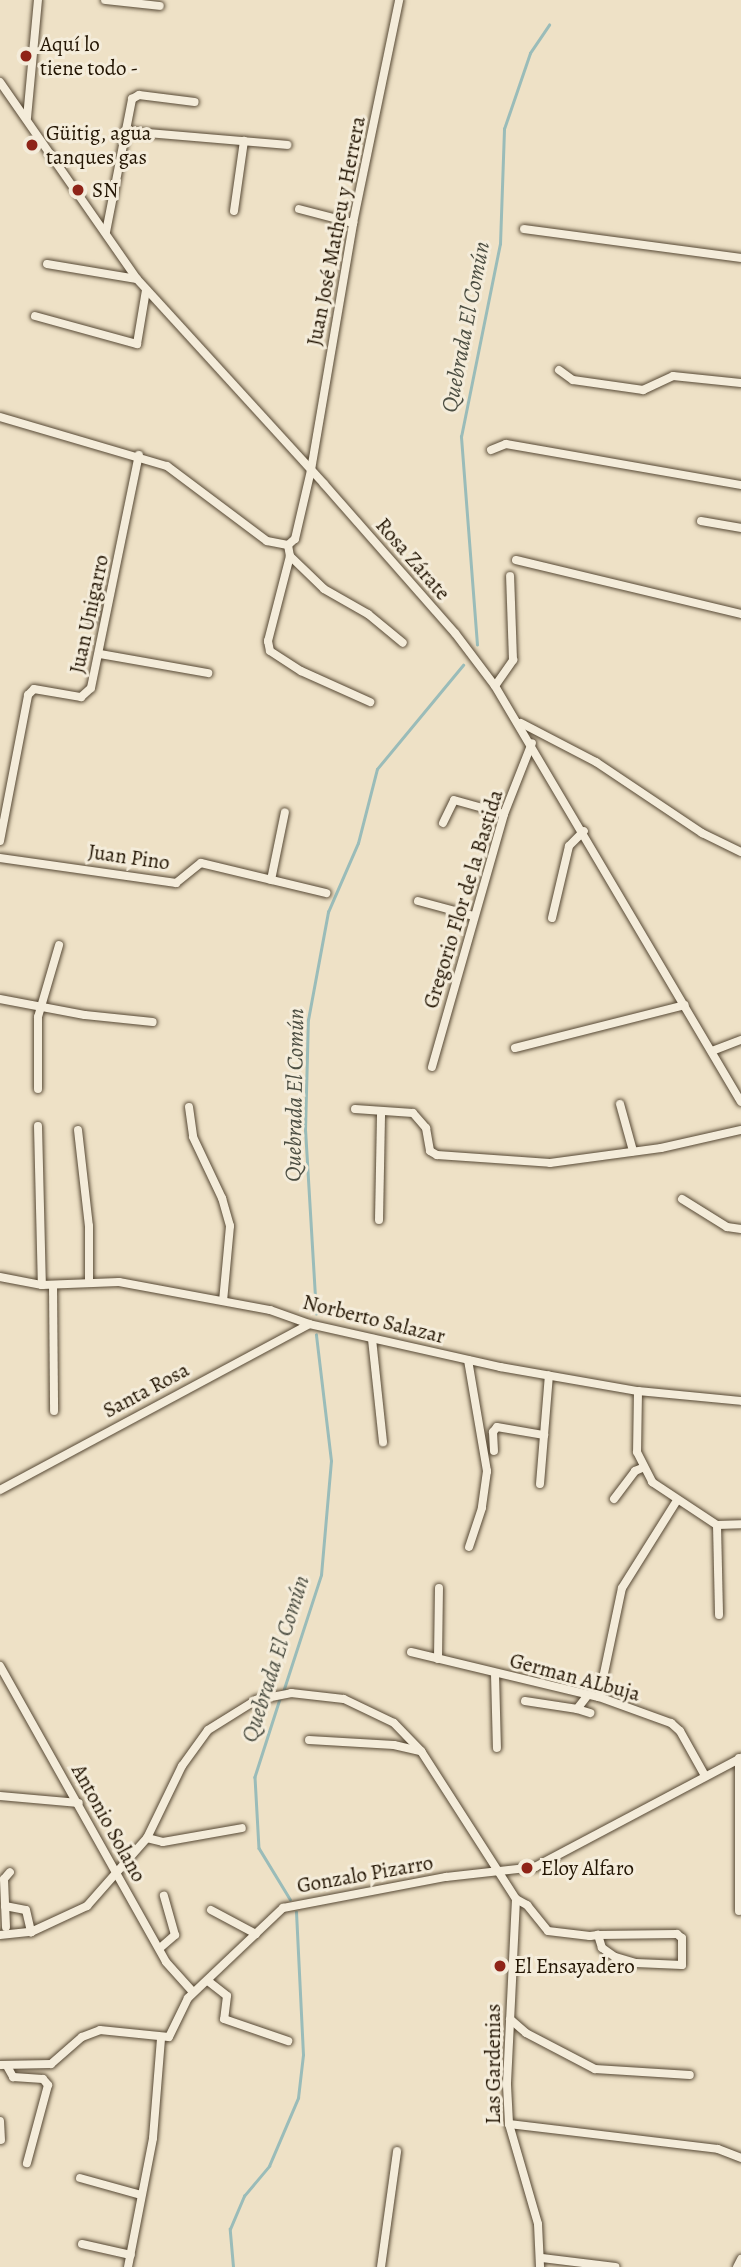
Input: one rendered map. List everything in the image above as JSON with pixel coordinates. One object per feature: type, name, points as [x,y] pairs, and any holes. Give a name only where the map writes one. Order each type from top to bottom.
[{"type":"street","points":[[27,118],[38,0]]},
{"type":"street","points":[[106,0],[160,6]]},
{"type":"street","name":"Juan José Matheu y Herrera","points":[[291,542],[312,470],[354,223],[399,0]]},
{"type":"street","name":"Rosa Zárate","points":[[0,82],[146,290],[312,470],[455,633],[495,686],[532,743],[741,1102]]},
{"type":"street","points":[[106,232],[125,131],[135,96],[195,102]]},
{"type":"street","points":[[125,131],[287,145]]},
{"type":"street","points":[[234,211],[244,141]]},
{"type":"street","points":[[299,209],[354,223]]},
{"type":"street","points":[[524,229],[741,258]]},
{"type":"street","points":[[47,264],[137,279]]},
{"type":"street","points":[[35,316],[137,344],[146,290]]},
{"type":"street","points":[[559,370],[573,380],[643,390],[674,376],[741,383]]},
{"type":"street","points":[[0,417],[139,455],[167,466],[268,541],[291,542],[290,556],[268,641],[270,651],[301,671],[370,702]]},
{"type":"street","points":[[491,450],[506,444],[741,485]]},
{"type":"street","name":"Juan Unigarro","points":[[0,841],[27,695],[34,690],[81,697],[88,694],[109,613],[139,455]]},
{"type":"street","points":[[701,521],[741,528]]},
{"type":"street","points":[[290,556],[324,589],[368,614],[403,643]]},
{"type":"street","points":[[516,560],[741,614]]},
{"type":"street","points":[[495,686],[513,660],[510,576]]},
{"type":"street","points":[[92,620],[98,590]]},
{"type":"street","points":[[95,609],[109,613]]},
{"type":"street","points":[[100,654],[208,673]]},
{"type":"street","points":[[518,722],[596,762],[702,833],[741,852]]},
{"type":"street","name":"Gregorio Flor de la Bastida","points":[[432,1067],[504,814],[532,743]]},
{"type":"street","points":[[443,823],[454,800],[504,814]]},
{"type":"street","points":[[271,880],[285,812]]},
{"type":"street","points":[[552,918],[569,846],[584,831]]},
{"type":"street","name":"Juan Pino","points":[[0,858],[176,883],[201,863],[326,892]]},
{"type":"street","points":[[418,901],[474,916]]},
{"type":"street","points":[[38,1089],[40,1008],[59,945]]},
{"type":"street","points":[[0,999],[40,1008],[153,1022]]},
{"type":"street","points":[[515,1048],[685,1005]]},
{"type":"street","points":[[712,1051],[741,1040]]},
{"type":"street","points":[[620,1104],[633,1151]]},
{"type":"street","points":[[189,1107],[193,1137],[222,1198],[230,1226],[222,1301]]},
{"type":"street","points":[[355,1109],[419,1117],[426,1145],[437,1155],[550,1163],[633,1151],[741,1130]]},
{"type":"street","points":[[379,1220],[381,1111]]},
{"type":"street","points":[[38,1126],[43,1285]]},
{"type":"street","points":[[78,1130],[89,1226],[89,1283]]},
{"type":"street","points":[[682,1199],[727,1227],[741,1229]]},
{"type":"street","name":"Norberto Salazar","points":[[0,1278],[43,1285],[119,1282],[270,1310],[309,1324],[468,1360],[638,1391],[741,1401]]},
{"type":"street","points":[[53,1285],[54,1411]]},
{"type":"street","name":"Santa Rosa","points":[[0,1490],[309,1324]]},
{"type":"street","points":[[372,1339],[383,1442]]},
{"type":"street","points":[[468,1360],[487,1471],[482,1508],[469,1547]]},
{"type":"street","points":[[540,1484],[550,1375]]},
{"type":"street","points":[[638,1391],[636,1431],[642,1468],[676,1502],[717,1525],[741,1524]]},
{"type":"street","points":[[494,1451],[493,1432],[497,1427],[544,1434]]},
{"type":"street","points":[[614,1499],[635,1471],[642,1468]]},
{"type":"street","points":[[599,1697],[622,1588],[676,1502]]},
{"type":"street","points":[[717,1525],[719,1615]]},
{"type":"street","points":[[439,1588],[439,1660]]},
{"type":"street","name":"German ALbuja","points":[[411,1652],[599,1697],[671,1723],[680,1731],[704,1774]]},
{"type":"street","name":"Antonio Solano","points":[[0,1666],[166,1962],[193,1992]]},
{"type":"street","points":[[495,1674],[497,1748]]},
{"type":"street","points":[[0,1935],[32,1932],[87,1906],[119,1875],[147,1838],[193,1748],[223,1718],[257,1700],[291,1693],[344,1699],[394,1723],[421,1751],[516,1899],[527,1905],[548,1931],[598,1935],[677,1934],[682,1938],[682,1965],[636,1963],[615,1957],[602,1948],[598,1935]]},
{"type":"street","points":[[577,1709],[588,1695]]},
{"type":"street","points":[[525,1701],[590,1713]]},
{"type":"street","points":[[309,1740],[394,1745],[421,1751]]},
{"type":"street","points":[[739,1911],[740,1758]]},
{"type":"street","name":"Gonzalo Pizarro","points":[[161,2038],[175,2032],[193,1992],[208,1981],[273,1915],[296,1903],[500,1873],[555,1858],[704,1774],[740,1758]]},
{"type":"street","points":[[0,1796],[79,1803]]},
{"type":"street","points":[[147,1838],[163,1842],[242,1828]]},
{"type":"street","points":[[6,1927],[4,1879],[10,1872]]},
{"type":"street","points":[[160,1948],[175,1935],[164,1896]]},
{"type":"street","name":"Las Gardenias","points":[[516,1899],[510,2019],[509,2124],[538,2224],[541,2263]]},
{"type":"street","points":[[5,1906],[26,1910],[32,1932]]},
{"type":"street","points":[[211,1910],[256,1934]]},
{"type":"street","points":[[208,1981],[227,1996],[223,2016],[228,2022],[288,2041]]},
{"type":"street","points":[[510,2019],[526,2033],[595,2069],[690,2075]]},
{"type":"street","points":[[4,2066],[51,2064],[82,2037],[100,2030],[161,2038],[153,2138],[128,2267]]},
{"type":"street","points":[[4,2066],[13,2077],[44,2080],[48,2085],[27,2163]]},
{"type":"street","points":[[0,2122],[1,2140]]},
{"type":"street","points":[[509,2124],[719,2149],[741,2158]]},
{"type":"street","points":[[381,2267],[397,2151]]},
{"type":"street","points":[[80,2178],[141,2195]]},
{"type":"street","points":[[82,2244],[131,2255]]},
{"type":"street","points":[[737,2267],[741,2259]]},
{"type":"street","points":[[541,2263],[615,2267]]},
{"type":"waterway","name":"Quebrada El Común","points":[[477,645],[461,437],[500,244],[504,129],[530,53],[549,25]]},
{"type":"waterway","name":"Quebrada El Común","points":[[316,1314],[305,1131],[308,1020],[328,912],[358,843],[377,769],[463,665]]},
{"type":"waterway","name":"Quebrada El Común","points":[[283,1692],[321,1575],[331,1461],[316,1335]]},
{"type":"waterway","name":"Quebrada El Común","points":[[280,1699],[255,1777],[259,1848],[290,1899]]},
{"type":"waterway","name":"Quebrada El Común","points":[[233,2267],[230,2229],[244,2196],[269,2166],[298,2098],[303,2055],[296,1912]]},
{"type":"place","name":"Aquí lo tiene todo -","points":[[26,56]]},
{"type":"place","name":"Güitig, agua tanques gas","points":[[32,145]]},
{"type":"place","name":"SN","points":[[78,190]]},
{"type":"place","name":"Eloy Alfaro","points":[[527,1868]]},
{"type":"place","name":"El Ensayadero","points":[[500,1966]]}]
